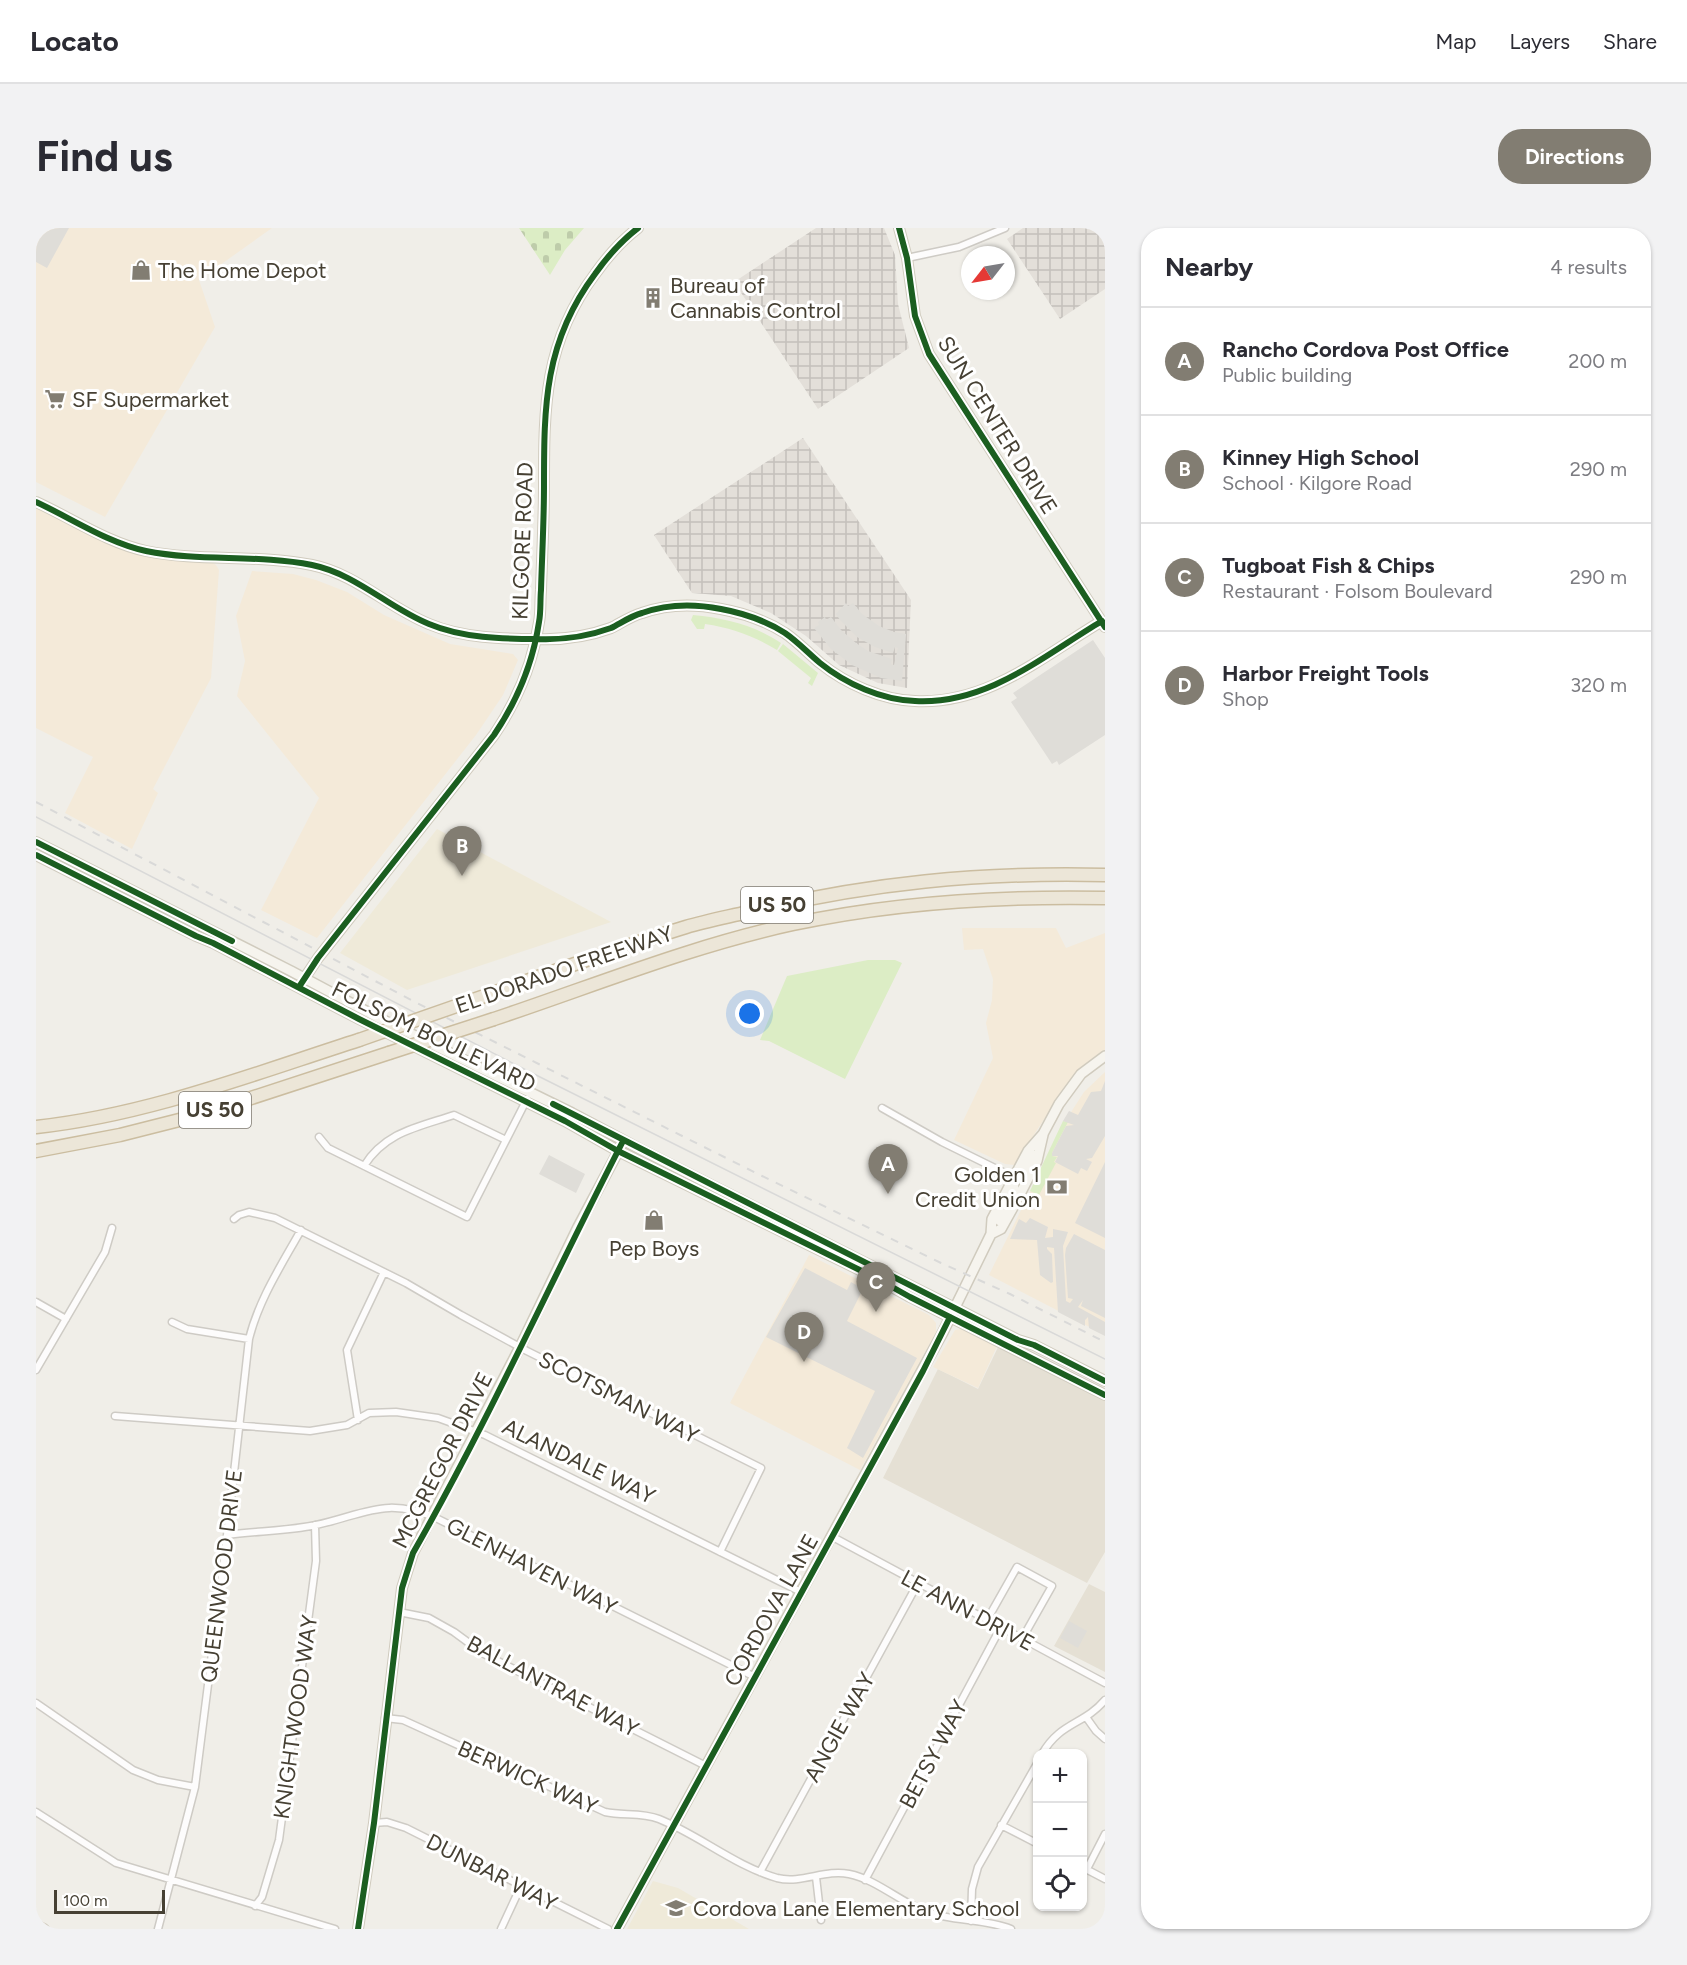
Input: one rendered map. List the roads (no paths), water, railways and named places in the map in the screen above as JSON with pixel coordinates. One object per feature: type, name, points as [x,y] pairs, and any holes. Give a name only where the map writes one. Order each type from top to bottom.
[{"type":"highway","name":"EL DORADO FREEWAY","points":[[39,1126],[166,1102],[359,1040],[687,927],[785,903],[869,887],[954,877],[1039,873],[1105,875]]},
{"type":"highway","name":"EL DORADO FREEWAY","points":[[36,1151],[120,1135],[199,1115],[712,945],[792,925],[873,910],[955,900],[1038,897],[1105,898]]},
{"type":"street","name":"KILGORE ROAD","points":[[302,983],[498,728],[525,677],[540,620],[543,431],[549,376],[568,317],[580,296],[609,256],[638,228]]},
{"type":"street","name":"SUN CENTER DRIVE","points":[[899,228],[907,258],[915,316],[929,354],[1103,624]]},
{"type":"street","points":[[907,258],[959,247],[1005,228]]},
{"type":"street","points":[[36,502],[101,535],[145,551],[312,565],[360,584],[430,625],[472,635],[536,639],[569,637],[609,629],[642,613],[689,605],[737,612],[785,633],[822,664],[860,688],[914,701],[959,697],[997,685],[1103,624]]},
{"type":"street","name":"FOLSOM BOULEVARD","points":[[36,842],[302,983]]},
{"type":"street","points":[[36,855],[75,876],[82,873],[91,880],[110,886],[122,886]]},
{"type":"street","name":"FOLSOM BOULEVARD","points":[[91,880],[528,1097],[624,1140],[955,1306],[1018,1340],[1034,1345],[1105,1381]]},
{"type":"street","points":[[1001,1228],[999,1218],[1014,1190],[1013,1177],[1028,1151],[1043,1134],[1059,1104],[1081,1074],[1105,1056]]},
{"type":"street","points":[[319,1137],[328,1148],[467,1217],[528,1097]]},
{"type":"street","name":"FOLSOM BOULEVARD","points":[[528,1097],[618,1151],[876,1278],[1105,1395]]},
{"type":"street","points":[[882,1108],[942,1142],[1013,1177],[1023,1173],[1035,1153],[1041,1149]]},
{"type":"street","points":[[364,1166],[386,1140],[454,1115],[506,1140]]},
{"type":"street","points":[[991,1234],[1001,1228],[1037,1161],[1043,1134]]},
{"type":"street","name":"MCGREGOR DRIVE","points":[[358,1929],[406,1572],[413,1553],[624,1140]]},
{"type":"street","name":"CORDOVA LANE","points":[[616,1929],[923,1371],[991,1234],[992,1220],[1013,1177]]},
{"type":"street","name":"SCOTSMAN WAY","points":[[234,1219],[244,1213],[260,1214],[301,1230],[384,1272],[520,1347],[761,1468],[720,1552]]},
{"type":"street","points":[[36,1370],[105,1252],[112,1228]]},
{"type":"street","name":"QUEENWOOD DRIVE","points":[[158,1929],[195,1787],[249,1339],[254,1317],[265,1292],[301,1230]]},
{"type":"street","points":[[793,1238],[800,1235],[825,1246],[836,1246]]},
{"type":"street","points":[[358,1420],[347,1350],[384,1272]]},
{"type":"street","points":[[36,1302],[66,1319]]},
{"type":"street","points":[[172,1322],[187,1329],[249,1339]]},
{"type":"street","points":[[1084,1384],[1098,1383],[1105,1387]]},
{"type":"street","name":"ALANDALE WAY","points":[[115,1416],[310,1431],[347,1425],[369,1413],[396,1412],[438,1418],[477,1431],[801,1592]]},
{"type":"street","name":"GLENHAVEN WAY","points":[[227,1534],[315,1525],[358,1512],[385,1507],[408,1509],[433,1516],[755,1677]]},
{"type":"street","name":"KNIGHTWOOD WAY","points":[[255,1906],[262,1896],[279,1840],[316,1561],[315,1525]]},
{"type":"street","name":"LE ANN DRIVE","points":[[831,1536],[1105,1683]]},
{"type":"street","points":[[987,1620],[1017,1567],[1052,1586],[1022,1639]]},
{"type":"street","name":"ANGIE WAY","points":[[760,1872],[918,1583]]},
{"type":"street","name":"BALLANTRAE WAY","points":[[399,1612],[429,1618],[454,1632],[484,1654],[706,1766]]},
{"type":"street","name":"BETSY WAY","points":[[865,1880],[1001,1628]]},
{"type":"street","points":[[1045,1749],[1058,1732],[1086,1717],[1105,1700]]},
{"type":"street","points":[[36,1703],[134,1770],[158,1780],[195,1787]]},
{"type":"street","points":[[1086,1717],[1105,1739]]},
{"type":"street","name":"BERWICK WAY","points":[[386,1718],[403,1720],[605,1812],[650,1816],[674,1826],[760,1872],[791,1880],[843,1873],[865,1880],[923,1910],[940,1916],[990,1923],[1011,1929]]},
{"type":"street","points":[[971,1921],[974,1878],[985,1851],[1033,1770]]},
{"type":"street","points":[[36,1812],[116,1863],[335,1929]]},
{"type":"street","name":"DUNBAR WAY","points":[[374,1823],[387,1822],[406,1828],[608,1929]]},
{"type":"street","points":[[1001,1825],[1033,1841]]},
{"type":"street","points":[[1087,1865],[1105,1834]]},
{"type":"street","points":[[1087,1869],[1105,1879]]},
{"type":"street","points":[[816,1877],[821,1920]]},
{"type":"street","points":[[501,1929],[521,1886]]},
{"type":"street","points":[[36,1925],[44,1929]]},
{"type":"tram line","points":[[36,817],[524,1069],[1105,1359]]},
{"type":"railway","points":[[36,802],[413,1001],[762,1176],[1010,1294],[1105,1342]]},
{"type":"place","name":"The Home Depot","points":[[141,270]]},
{"type":"place","name":"Bureau of Cannabis Control","points":[[653,298]]},
{"type":"place","name":"SF Supermarket","points":[[55,399]]},
{"type":"place","name":"Kinney High School","points":[[462,876]]},
{"type":"place","name":"Golden 1 Credit Union","points":[[1057,1187]]},
{"type":"place","name":"Rancho Cordova Post Office","points":[[888,1194]]},
{"type":"place","name":"Pep Boys","points":[[654,1220]]},
{"type":"place","name":"Tugboat Fish & Chips","points":[[876,1312]]},
{"type":"place","name":"Harbor Freight Tools","points":[[804,1362]]},
{"type":"place","name":"Cordova Lane Elementary School","points":[[676,1908]]}]
